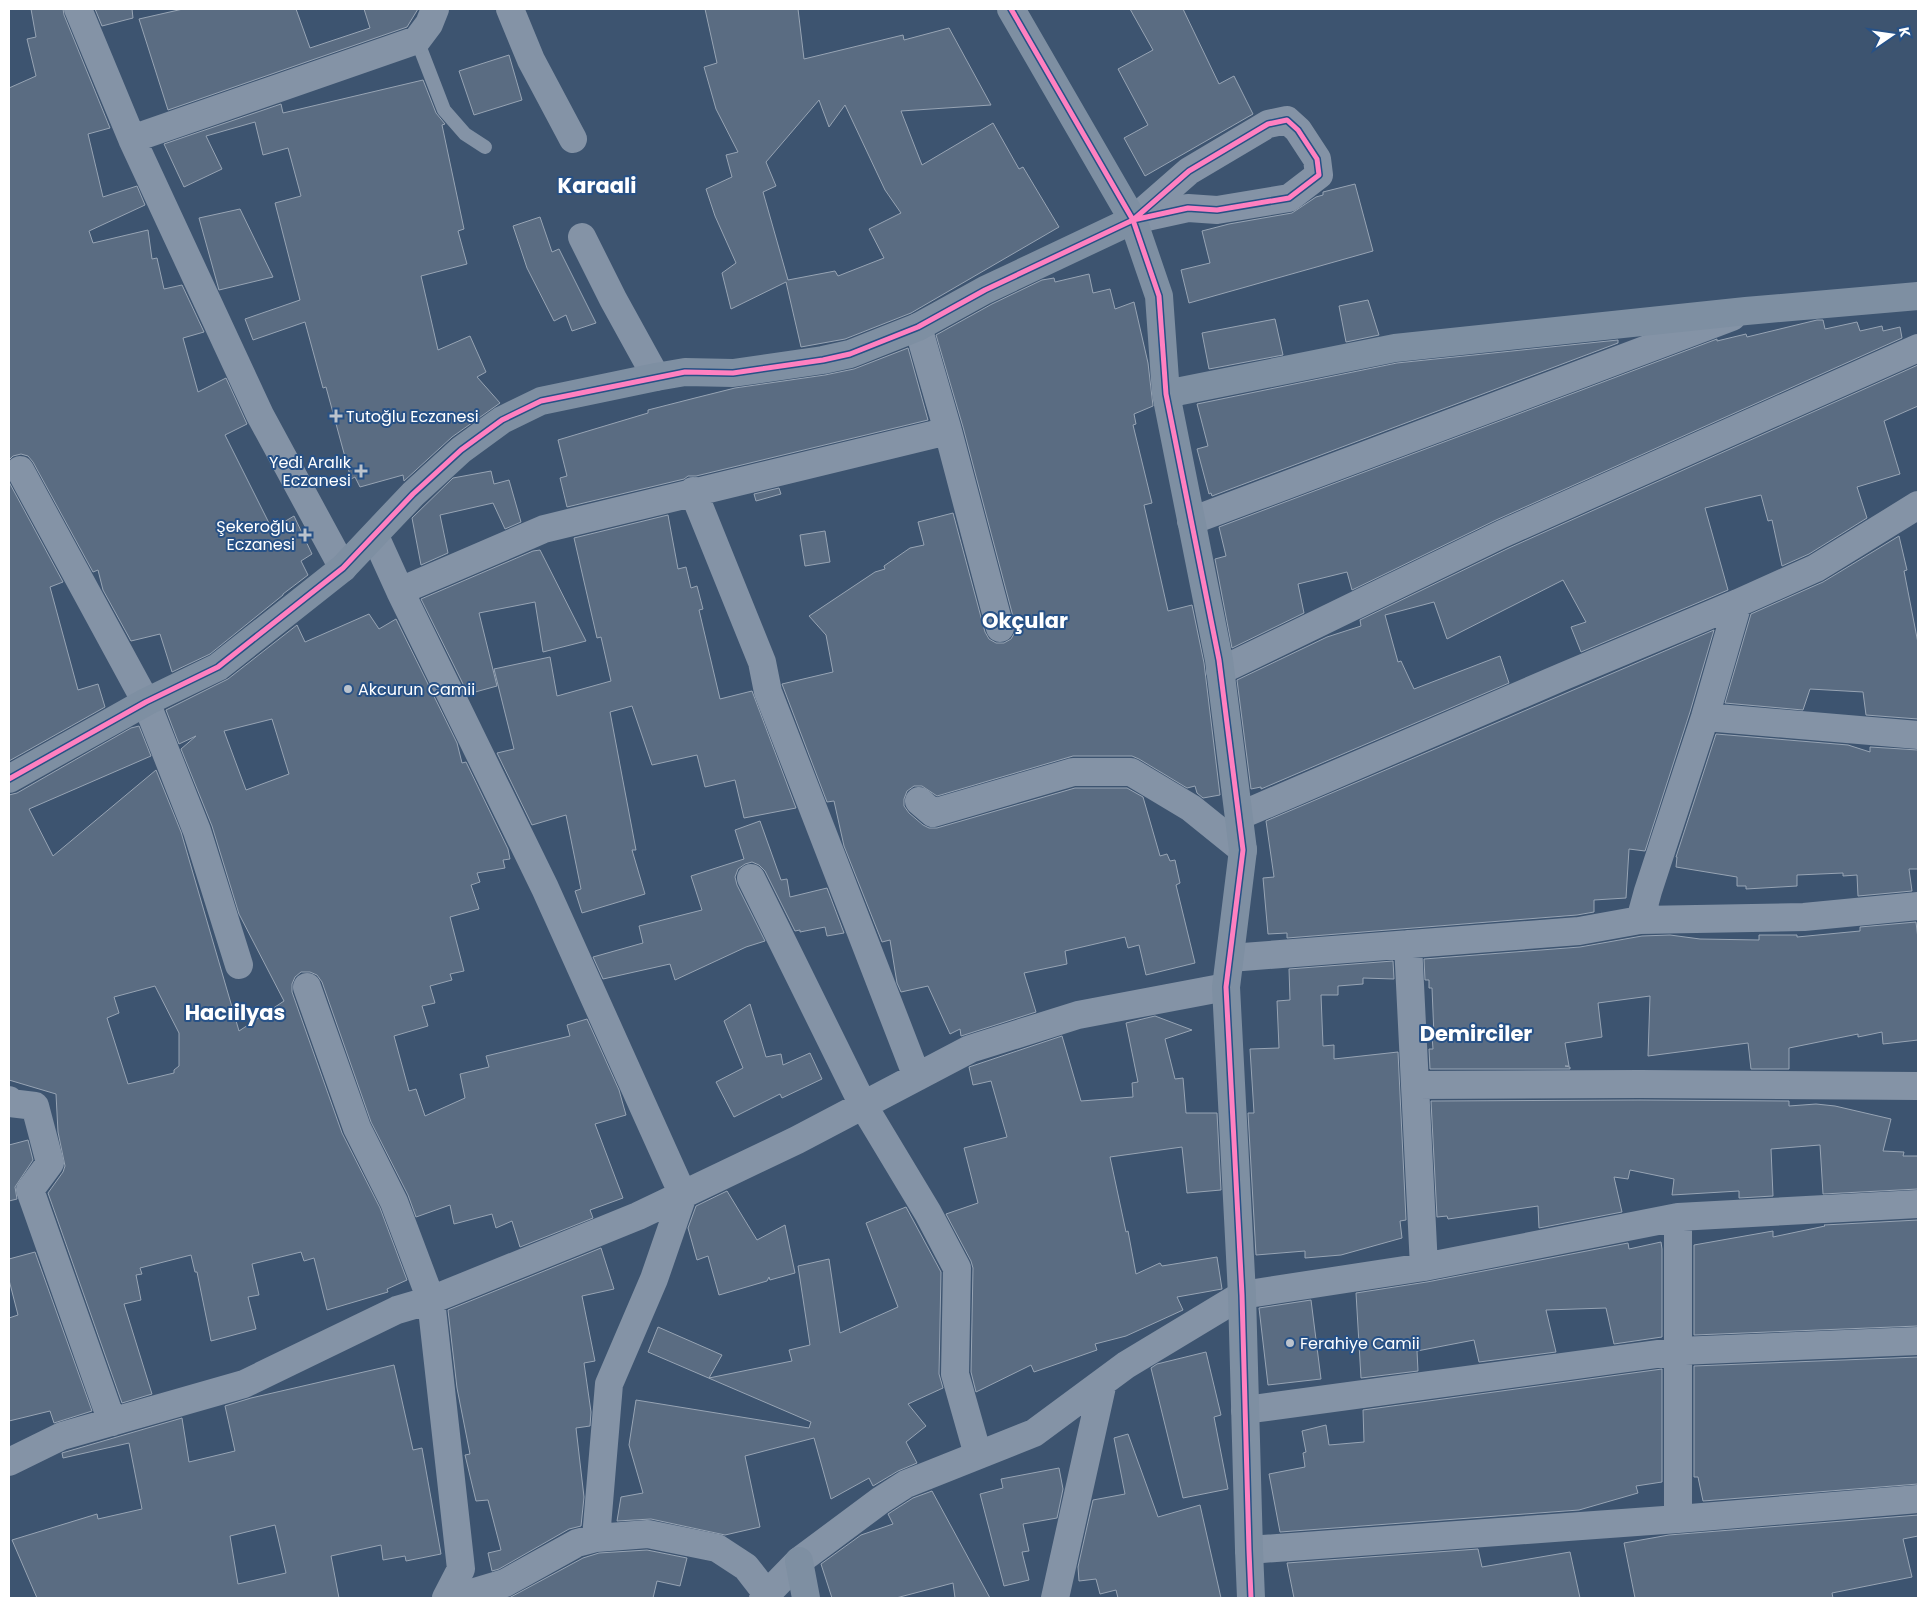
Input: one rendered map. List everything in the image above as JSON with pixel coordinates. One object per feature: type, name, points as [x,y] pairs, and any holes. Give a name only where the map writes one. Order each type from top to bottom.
[{"type":"street","points":[[78,9],[132,139],[260,415],[343,568]]},
{"type":"street","points":[[132,139],[417,40],[430,24],[435,9]]},
{"type":"street","points":[[510,9],[531,60],[574,139]]},
{"type":"street","points":[[1011,9],[1133,220],[1159,296],[1166,394],[1220,671],[1243,850],[1226,988],[1242,1295],[1252,1598]]},
{"type":"street","points":[[9,779],[146,702],[218,667],[343,568],[413,494],[461,450],[502,420],[541,401],[685,372],[733,373],[823,360],[850,354],[918,327],[985,290],[1133,220],[1188,208],[1217,210],[1289,198],[1319,175],[1317,160],[1298,130],[1287,120],[1268,124],[1189,171],[1133,220]]},
{"type":"street","points":[[582,237],[613,299],[656,377]]},
{"type":"street","points":[[1166,394],[1395,348],[1746,311],[1918,296]]},
{"type":"street","points":[[1192,522],[1746,311]]},
{"type":"street","points":[[918,327],[948,431],[1000,628]]},
{"type":"street","points":[[1220,671],[1502,534],[1918,348]]},
{"type":"street","points":[[400,591],[544,528],[948,431]]},
{"type":"street","points":[[20,470],[146,702],[197,831],[239,965]]},
{"type":"street","points":[[693,491],[762,662],[768,692],[917,1077]]},
{"type":"street","points":[[1239,816],[1816,568],[1918,505]]},
{"type":"street","points":[[375,536],[545,888],[683,1195],[654,1280],[609,1384],[596,1538]]},
{"type":"street","points":[[1640,920],[1705,717],[1738,603]]},
{"type":"street","points":[[1705,717],[1918,735]]},
{"type":"street","points":[[919,801],[933,813],[1073,772],[1131,772],[1191,808],[1243,850]]},
{"type":"street","points":[[751,878],[863,1105],[928,1213],[957,1268],[955,1374],[978,1455]]},
{"type":"street","points":[[1230,958],[1579,932],[1640,920],[1804,917],[1918,906]]},
{"type":"street","points":[[1408,944],[1424,1267]]},
{"type":"street","points":[[307,987],[358,1128],[394,1202],[431,1300],[461,1569],[446,1598]]},
{"type":"street","points":[[9,1462],[62,1436],[244,1384],[397,1310],[431,1300],[638,1216],[797,1140],[970,1049],[1078,1015],[1226,988]]},
{"type":"street","points":[[1415,1085],[1918,1086]]},
{"type":"street","points":[[9,1100],[10,1103],[35,1106],[50,1163],[30,1190],[112,1422]]},
{"type":"street","points":[[455,1598],[505,1583],[577,1543],[596,1538],[648,1534],[717,1548],[746,1567],[765,1596],[799,1561],[880,1500],[906,1484],[1034,1433],[1126,1365],[1242,1295],[1424,1267],[1678,1218],[1918,1204]]},
{"type":"street","points":[[1678,1218],[1678,1519]]},
{"type":"street","points":[[1245,1410],[1679,1351],[1918,1341]]},
{"type":"street","points":[[1055,1598],[1103,1382]]},
{"type":"street","points":[[1249,1550],[1678,1519],[1918,1499]]},
{"type":"street","points":[[799,1561],[806,1598]]},
{"type":"lane","points":[[417,40],[444,110],[465,134],[485,147]]},
{"type":"building","points":[[31,9],[63,9],[110,128],[88,134],[103,197],[137,186],[145,205],[89,231],[93,243],[148,230],[152,259],[157,258],[164,289],[182,285],[204,332],[183,338],[198,392],[226,378],[247,424],[225,435],[272,529],[294,516],[312,554],[301,561],[308,575],[210,654],[172,672],[160,634],[131,641],[103,590],[98,570],[93,572],[33,462],[28,456],[21,454],[13,456],[9,460],[9,88],[36,76],[27,39],[36,37]]},
{"type":"building","points":[[95,9],[132,9],[133,18],[102,26]]},
{"type":"building","points":[[183,9],[296,9],[310,48],[370,28],[364,9],[418,9],[407,27],[168,110],[139,19]]},
{"type":"building","points":[[705,9],[798,9],[804,59],[903,35],[904,40],[949,28],[991,105],[901,111],[922,165],[993,123],[1019,169],[1023,167],[1059,227],[911,313],[845,339],[801,347],[786,282],[731,309],[722,273],[736,263],[715,216],[706,189],[732,177],[726,155],[738,152],[716,109],[704,67],[717,63]],"holes":[[[819,100],[829,127],[845,105],[885,190],[901,213],[869,229],[884,258],[838,276],[835,271],[788,280],[763,192],[776,186],[766,162]]]},
{"type":"building","points":[[1130,9],[1183,9],[1219,84],[1234,76],[1253,114],[1145,176],[1124,138],[1148,125],[1118,69],[1153,50]]},
{"type":"building","points":[[509,55],[522,100],[474,115],[459,71]]},
{"type":"building","points":[[423,80],[436,113],[445,124],[442,125],[464,229],[458,231],[467,264],[421,276],[438,350],[470,336],[486,372],[477,377],[500,403],[452,437],[404,481],[403,475],[360,487],[355,477],[351,479],[326,387],[323,388],[305,322],[253,340],[245,319],[300,300],[275,203],[301,196],[288,148],[263,155],[255,122],[206,136],[222,169],[184,187],[164,144],[281,104],[283,113]]},
{"type":"building","points":[[1355,184],[1373,251],[1189,303],[1181,270],[1210,263],[1202,231],[1229,224],[1292,213],[1316,197],[1323,195],[1323,192]]},
{"type":"building","points":[[240,209],[273,277],[219,290],[199,218]]},
{"type":"building","points":[[540,217],[552,252],[559,249],[596,323],[572,331],[566,315],[554,321],[527,268],[513,226]]},
{"type":"building","points":[[1089,274],[1093,293],[1110,289],[1115,309],[1134,302],[1148,363],[1153,406],[1134,414],[1136,424],[1133,425],[1152,503],[1144,505],[1168,611],[1192,605],[1204,663],[1220,795],[1203,798],[1197,793],[1195,786],[1187,788],[1132,756],[1073,756],[937,796],[922,786],[914,786],[907,791],[904,806],[923,825],[929,828],[937,828],[1075,788],[1127,788],[1143,797],[1160,856],[1167,854],[1170,861],[1175,860],[1180,883],[1176,885],[1195,963],[1146,975],[1139,945],[1128,948],[1125,937],[1065,951],[1067,964],[1024,973],[1036,1012],[961,1036],[960,1029],[950,1034],[928,986],[901,992],[897,983],[890,940],[882,942],[844,846],[834,801],[827,802],[782,684],[833,672],[826,635],[809,616],[875,572],[885,569],[884,566],[910,548],[924,545],[918,522],[953,513],[985,632],[989,639],[996,643],[1004,643],[1011,639],[1015,632],[1015,624],[963,427],[936,335],[992,304],[1042,280],[1054,278],[1055,282]]},
{"type":"building","points":[[1368,300],[1379,335],[1346,342],[1339,306]]},
{"type":"building","points":[[1275,319],[1283,355],[1209,369],[1202,333]]},
{"type":"building","points":[[1823,320],[1825,329],[1857,322],[1860,331],[1882,326],[1883,331],[1900,327],[1902,338],[1496,520],[1352,590],[1347,572],[1298,584],[1304,613],[1232,648],[1215,559],[1226,556],[1219,527],[1717,339],[1717,341],[1746,334],[1747,337]]},
{"type":"building","points":[[1618,340],[1618,343],[1212,496],[1211,493],[1209,494],[1197,449],[1208,446],[1197,404],[1397,363]]},
{"type":"building","points":[[908,348],[928,420],[696,476],[688,476],[684,479],[567,507],[560,478],[567,476],[558,440],[648,413],[648,410],[735,388],[854,369]]},
{"type":"building","points":[[1918,365],[1918,406],[1884,421],[1900,474],[1857,487],[1867,518],[1809,554],[1782,566],[1772,520],[1768,521],[1761,495],[1705,508],[1728,590],[1581,652],[1571,627],[1586,622],[1563,580],[1447,639],[1434,602],[1385,615],[1398,662],[1401,661],[1414,689],[1500,656],[1509,683],[1261,789],[1261,787],[1251,789],[1237,680],[1327,637],[1361,626],[1360,620],[1509,548]]},
{"type":"building","points":[[491,471],[494,484],[509,480],[521,522],[505,529],[493,503],[440,515],[448,553],[421,565],[412,518],[453,478]]},
{"type":"building","points":[[9,482],[63,582],[50,587],[78,690],[98,684],[105,707],[9,761]]},
{"type":"building","points":[[779,488],[781,494],[756,501],[754,494]]},
{"type":"building","points":[[668,515],[678,569],[686,567],[691,588],[697,586],[703,609],[699,610],[720,699],[752,691],[796,808],[744,818],[735,780],[705,787],[697,755],[652,765],[632,706],[610,712],[636,850],[632,850],[645,894],[582,913],[575,891],[581,889],[566,815],[532,825],[497,753],[514,749],[494,669],[550,657],[557,696],[611,681],[601,637],[597,638],[574,538]]},
{"type":"building","points":[[825,531],[830,562],[805,566],[800,535]]},
{"type":"building","points":[[1899,536],[1907,570],[1904,571],[1918,643],[1918,719],[1866,715],[1863,692],[1810,689],[1803,710],[1725,703],[1751,614],[1823,582]]},
{"type":"building","points":[[540,550],[586,641],[543,652],[535,602],[479,613],[497,686],[468,694],[421,599],[533,551]]},
{"type":"building","points":[[369,614],[379,629],[396,619],[457,743],[462,763],[466,762],[508,849],[510,859],[503,860],[505,868],[477,873],[480,882],[471,885],[479,909],[450,917],[464,971],[450,974],[452,980],[430,986],[435,1003],[422,1006],[428,1026],[394,1036],[409,1091],[416,1089],[425,1116],[465,1098],[460,1074],[489,1067],[486,1056],[570,1036],[567,1025],[587,1019],[619,1090],[626,1115],[595,1124],[623,1198],[590,1210],[593,1218],[520,1247],[512,1221],[496,1228],[492,1214],[454,1224],[450,1205],[416,1217],[408,1195],[371,1122],[322,982],[317,975],[310,972],[301,972],[295,977],[292,984],[292,992],[342,1133],[380,1208],[407,1280],[387,1289],[388,1292],[327,1310],[314,1258],[304,1261],[301,1252],[252,1264],[259,1295],[248,1297],[256,1329],[211,1341],[197,1272],[195,1272],[191,1255],[140,1268],[142,1274],[136,1275],[141,1300],[124,1304],[152,1394],[122,1403],[48,1193],[63,1172],[65,1166],[58,1132],[56,1094],[9,1080],[9,795],[17,793],[131,728],[139,726],[151,756],[29,809],[53,856],[156,770],[181,832],[239,1031],[284,1001],[239,914],[212,826],[181,749],[196,736],[179,744],[166,710],[228,679],[297,625],[305,642]],"holes":[[[272,719],[289,774],[246,790],[224,731]],[[155,986],[179,1033],[179,1066],[174,1070],[174,1073],[128,1084],[107,1018],[119,1013],[114,997]]]},
{"type":"building","points":[[1714,630],[1690,712],[1645,851],[1629,849],[1626,898],[1594,900],[1594,912],[1577,915],[1287,938],[1287,933],[1268,934],[1263,878],[1274,877],[1266,821]]},
{"type":"building","points":[[1716,734],[1848,745],[1870,752],[1870,747],[1918,750],[1918,869],[1909,869],[1912,891],[1858,896],[1857,875],[1843,876],[1843,873],[1797,875],[1797,886],[1746,889],[1746,886],[1737,886],[1737,877],[1676,867],[1676,857]]},
{"type":"building","points":[[760,821],[781,880],[787,879],[790,897],[827,888],[844,933],[827,936],[825,927],[800,932],[800,930],[795,931],[765,871],[759,865],[752,862],[738,869],[735,877],[737,885],[765,941],[746,947],[675,980],[670,964],[603,979],[593,957],[643,943],[639,926],[702,910],[691,876],[744,859],[735,830]]},
{"type":"building","points":[[1916,922],[1918,939],[1918,1040],[1883,1044],[1882,1032],[1858,1037],[1858,1034],[1789,1048],[1789,1069],[1751,1069],[1748,1043],[1648,1056],[1650,996],[1598,1003],[1602,1037],[1565,1043],[1569,1066],[1565,1066],[1570,1067],[1570,1069],[1430,1069],[1429,1049],[1433,1049],[1432,1036],[1434,1036],[1432,988],[1429,988],[1429,980],[1425,980],[1424,959],[1580,947],[1642,936],[1670,935],[1700,939],[1759,940],[1759,935],[1797,935],[1797,937],[1860,931],[1860,927]]},
{"type":"building","points":[[1393,961],[1394,979],[1363,978],[1363,984],[1338,986],[1338,995],[1321,995],[1323,1046],[1334,1045],[1334,1059],[1398,1052],[1406,1220],[1400,1221],[1402,1238],[1341,1255],[1305,1258],[1305,1251],[1256,1255],[1248,1113],[1254,1113],[1250,1049],[1279,1048],[1277,1001],[1290,1000],[1289,969]]},
{"type":"building","points":[[750,1004],[766,1057],[781,1054],[783,1065],[810,1053],[822,1079],[782,1098],[780,1094],[734,1117],[716,1082],[743,1068],[724,1021]]},
{"type":"building","points":[[1155,1016],[1192,1030],[1165,1039],[1175,1079],[1183,1078],[1186,1113],[1217,1113],[1221,1190],[1187,1193],[1182,1147],[1110,1157],[1126,1232],[1128,1231],[1136,1274],[1160,1263],[1162,1266],[1217,1257],[1222,1289],[1177,1297],[1183,1310],[1126,1336],[1095,1344],[1097,1350],[1034,1372],[1031,1365],[976,1392],[971,1372],[973,1268],[946,1214],[978,1203],[964,1148],[1007,1137],[991,1081],[973,1085],[969,1067],[1062,1036],[1081,1101],[1133,1097],[1132,1083],[1138,1082],[1126,1023]]},
{"type":"building","points":[[1431,1101],[1789,1101],[1789,1106],[1816,1104],[1835,1106],[1891,1119],[1883,1151],[1904,1152],[1903,1156],[1918,1156],[1918,1189],[1823,1194],[1820,1145],[1771,1149],[1773,1196],[1739,1198],[1739,1191],[1672,1195],[1674,1179],[1630,1170],[1628,1179],[1614,1177],[1622,1212],[1539,1228],[1538,1206],[1448,1219],[1447,1216],[1437,1217]]},
{"type":"building","points":[[28,1140],[33,1160],[15,1187],[17,1199],[9,1201],[9,1145]]},
{"type":"building","points":[[727,1191],[757,1240],[785,1225],[795,1273],[770,1280],[769,1277],[767,1281],[719,1295],[708,1256],[697,1260],[688,1228],[696,1206]]},
{"type":"building","points":[[906,1207],[941,1272],[939,1374],[943,1388],[908,1404],[926,1426],[906,1442],[917,1463],[898,1471],[873,1486],[869,1478],[831,1499],[814,1438],[745,1456],[760,1527],[725,1535],[651,1519],[617,1521],[621,1497],[643,1493],[629,1445],[636,1400],[809,1428],[811,1422],[648,1352],[658,1327],[722,1355],[709,1378],[792,1361],[789,1350],[810,1345],[798,1266],[829,1259],[840,1333],[898,1307],[866,1223]]},
{"type":"building","points":[[1918,1220],[1918,1326],[1694,1335],[1694,1245],[1773,1231],[1773,1237],[1824,1225]]},
{"type":"building","points":[[1661,1242],[1662,1337],[1614,1344],[1606,1308],[1546,1310],[1556,1352],[1479,1362],[1474,1340],[1417,1351],[1418,1371],[1361,1378],[1356,1293],[1427,1282],[1628,1243],[1629,1249]]},
{"type":"building","points":[[601,1248],[614,1289],[582,1296],[595,1361],[584,1363],[591,1412],[590,1426],[576,1428],[584,1497],[581,1526],[569,1529],[499,1569],[492,1571],[488,1553],[501,1550],[488,1500],[476,1501],[465,1455],[470,1454],[457,1388],[448,1310]]},
{"type":"building","points":[[35,1252],[92,1411],[54,1423],[50,1411],[9,1421],[9,1318],[18,1315],[9,1280],[9,1259]]},
{"type":"building","name":"Ferahiye Camii","points":[[1311,1300],[1321,1379],[1268,1385],[1259,1308]]},
{"type":"building","points":[[1206,1352],[1221,1415],[1214,1417],[1228,1489],[1183,1498],[1151,1368],[1157,1364]]},
{"type":"building","points":[[1918,1357],[1918,1484],[1703,1501],[1698,1477],[1694,1477],[1694,1366]]},
{"type":"building","points":[[394,1365],[413,1450],[422,1448],[441,1554],[406,1561],[405,1556],[383,1560],[381,1545],[331,1556],[339,1598],[37,1598],[12,1540],[97,1514],[98,1519],[142,1509],[129,1443],[63,1458],[62,1453],[182,1418],[189,1462],[235,1451],[225,1406],[251,1398]],"holes":[[[275,1525],[286,1573],[238,1584],[230,1536]]]},
{"type":"building","points":[[1662,1369],[1662,1482],[1636,1486],[1638,1493],[1579,1510],[1280,1532],[1269,1474],[1305,1467],[1303,1453],[1306,1452],[1302,1431],[1326,1425],[1329,1445],[1364,1442],[1363,1410]]},
{"type":"building","points":[[1128,1434],[1158,1517],[1200,1505],[1221,1598],[1118,1598],[1116,1590],[1100,1594],[1096,1579],[1079,1581],[1078,1567],[1093,1500],[1125,1494],[1114,1438]]},
{"type":"building","points":[[1059,1468],[1063,1489],[1057,1518],[1023,1524],[1029,1551],[1022,1552],[1029,1580],[1004,1586],[980,1494],[1003,1488],[1001,1479]]},
{"type":"building","points":[[932,1491],[990,1598],[955,1598],[953,1583],[896,1598],[832,1598],[821,1564],[861,1535],[893,1524],[888,1514],[913,1498]]},
{"type":"building","points":[[1918,1515],[1918,1536],[1903,1539],[1912,1577],[1832,1593],[1833,1598],[1635,1598],[1624,1543],[1669,1535]]},
{"type":"building","points":[[1478,1549],[1482,1567],[1570,1552],[1580,1598],[1294,1598],[1287,1563]]},
{"type":"building","points":[[647,1550],[687,1558],[680,1586],[657,1581],[653,1598],[509,1598],[583,1558],[599,1553]]},
{"type":"cycle path","points":[[1011,9],[1133,220],[1159,296],[1166,394],[1219,660],[1243,850],[1226,987],[1242,1295],[1251,1598]]},
{"type":"cycle path","points":[[9,779],[146,702],[218,667],[343,568],[413,494],[461,450],[502,420],[541,401],[685,372],[733,373],[823,360],[850,354],[918,327],[985,290],[1133,220],[1188,208],[1217,210],[1289,198],[1319,175],[1317,159],[1298,130],[1287,120],[1268,124],[1189,171],[1133,220]]},
{"type":"place","name":"Tutoğlu Eczanesi","points":[[336,416]]},
{"type":"place","name":"Yedi Aralık Eczanesi","points":[[361,471]]},
{"type":"place","name":"Şekeroğlu Eczanesi","points":[[305,535]]},
{"type":"place","name":"Akcurun Camii","points":[[348,689]]},
{"type":"place","name":"Ferahiye Camii","points":[[1290,1343]]},
{"type":"district","name":"Karaali","points":[[597,186]]},
{"type":"district","name":"Okçular","points":[[1025,621]]},
{"type":"district","name":"Hacıilyas","points":[[235,1013]]},
{"type":"district","name":"Demirciler","points":[[1476,1034]]}]
